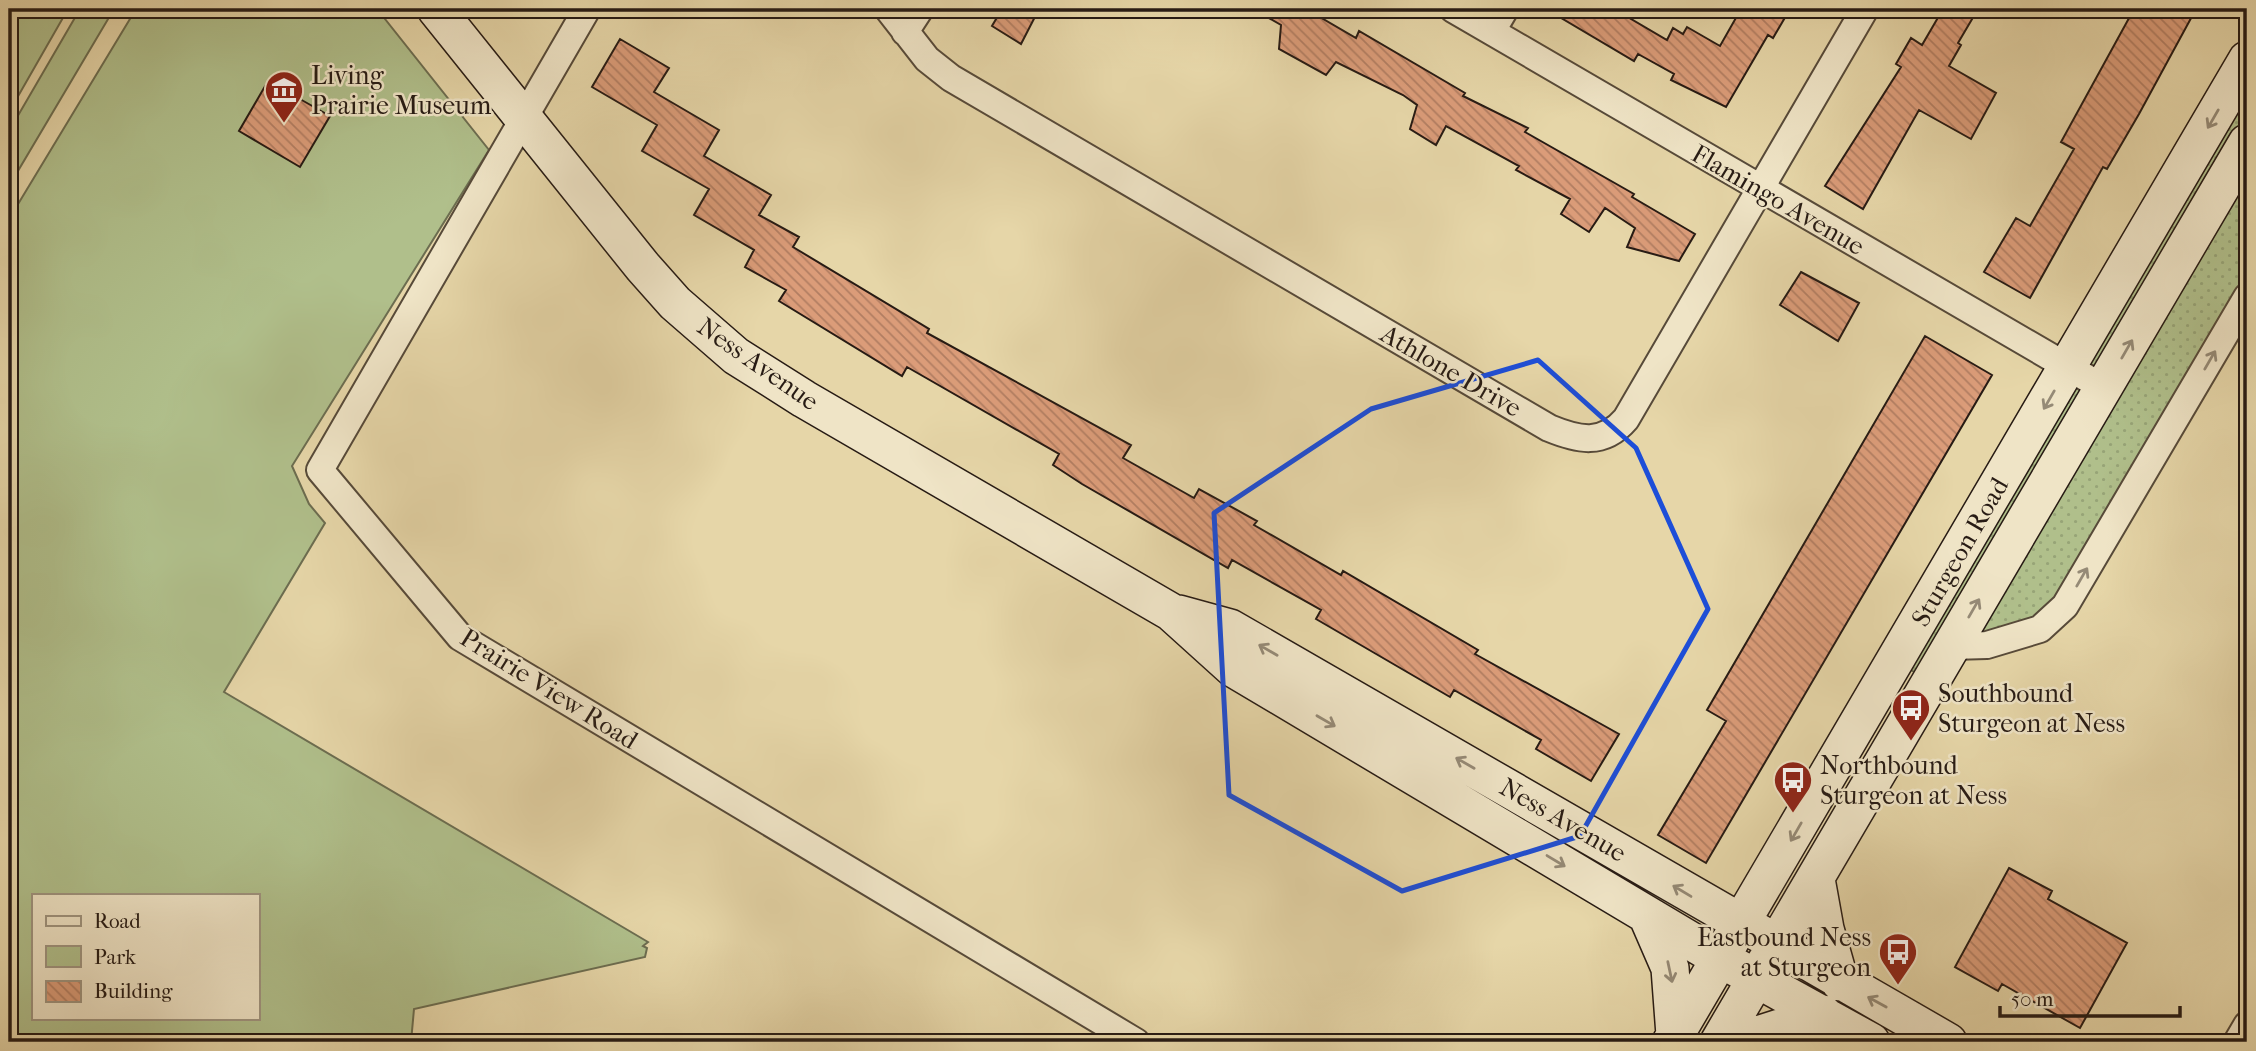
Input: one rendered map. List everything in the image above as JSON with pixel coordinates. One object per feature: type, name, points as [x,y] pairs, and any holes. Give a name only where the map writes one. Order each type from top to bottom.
[{"type":"main road","name":"Ness Avenue","points":[[436,9],[651,276],[685,312],[736,356],[804,399],[1171,612],[1233,668],[1721,959],[1871,1042]]},
{"type":"main road","name":"Sturgeon Road","points":[[1673,1038],[2247,60]]},
{"type":"main road","name":"Sturgeon Road","points":[[1719,1042],[1774,943],[1816,878],[2247,143]]},
{"type":"main road","name":"Ness Avenue","points":[[1171,612],[1230,628],[1948,1042]]},
{"type":"main road","points":[[1816,878],[1825,929],[1840,982]]},
{"type":"main road","points":[[1647,915],[1670,968],[1673,1038]]},
{"type":"main road","points":[[1736,1042],[1822,1014]]},
{"type":"street","name":"Prairie View Road","points":[[587,9],[320,470],[441,618],[469,643],[1136,1042]]},
{"type":"street","name":"Athlone Drive","points":[[888,9],[927,59],[951,78],[1549,428],[1578,440],[1596,439],[1616,430],[1626,419],[1865,9]]},
{"type":"street","points":[[905,32],[920,9]]},
{"type":"street","name":"Flamingo Avenue","points":[[1453,9],[1758,189],[2104,388]]},
{"type":"street","points":[[1492,32],[1505,9]]},
{"type":"street","name":"Sturgeon Road","points":[[1952,646],[1987,645],[2040,629],[2065,606],[2247,297]]},
{"type":"street","points":[[2237,1042],[2247,1025]]},
{"type":"highlighted area","points":[[1538,360],[1636,448],[1708,609],[1580,836],[1402,891],[1229,795],[1214,513],[1371,409]]},
{"type":"green space","points":[[9,9],[68,9],[9,112]]},
{"type":"green space","points":[[80,9],[114,9],[9,186],[9,131]]},
{"type":"green space","name":"Living Prairie Museum","points":[[136,9],[377,9],[489,150],[292,466],[309,504],[325,523],[224,692],[648,942],[643,946],[647,948],[645,957],[414,1009],[411,1042],[9,1042],[9,219]]},
{"type":"green space","points":[[2247,60],[2247,297],[2040,629],[1952,646],[1931,682],[1896,661]]},
{"type":"building","points":[[1002,9],[1039,9],[1021,44],[992,26]]},
{"type":"building","points":[[1253,9],[1306,9],[1356,38],[1359,31],[1465,93],[1463,96],[1528,128],[1525,132],[1634,194],[1632,197],[1695,234],[1679,261],[1627,247],[1635,228],[1605,208],[1589,232],[1561,214],[1570,199],[1516,170],[1519,166],[1446,126],[1436,145],[1410,129],[1417,105],[1403,95],[1336,62],[1326,75],[1279,49],[1281,25]]},
{"type":"building","points":[[1546,9],[1614,9],[1667,40],[1673,28],[1683,34],[1687,27],[1720,46],[1741,9],[1790,9],[1773,38],[1768,35],[1726,107],[1671,80],[1674,74],[1638,54],[1634,61]]},
{"type":"building","points":[[1943,9],[1978,9],[1958,43],[1961,45],[1949,66],[1996,93],[1971,139],[1919,110],[1863,209],[1825,186],[1901,67],[1896,64],[1911,38],[1922,45]]},
{"type":"building","points":[[2134,9],[2196,9],[2139,114],[2107,169],[2103,167],[2030,298],[1984,272],[2016,218],[2030,226],[2074,149],[2061,142]]},
{"type":"building","points":[[620,39],[669,68],[654,92],[719,130],[704,156],[771,195],[759,215],[799,237],[793,247],[929,329],[927,333],[1131,445],[1123,458],[1194,498],[1199,489],[1257,521],[1254,525],[1341,575],[1343,571],[1478,650],[1475,654],[1619,734],[1591,781],[1536,749],[1541,740],[1454,690],[1450,697],[1316,619],[1321,610],[1232,560],[1228,568],[1082,484],[1053,465],[1059,454],[907,367],[902,376],[779,301],[786,290],[745,267],[754,250],[694,215],[709,189],[642,151],[657,125],[592,87]]},
{"type":"building","name":"Living Prairie Museum","points":[[268,81],[330,116],[300,167],[239,131]]},
{"type":"building","points":[[1801,272],[1859,303],[1838,341],[1780,305]]},
{"type":"building","points":[[1925,336],[1992,375],[1706,863],[1658,835],[1726,721],[1707,710]]},
{"type":"building","points":[[2009,868],[2052,891],[2048,899],[2127,943],[2080,1028],[2002,984],[1998,991],[1955,967]]},
{"type":"place","name":"Living Prairie Museum","points":[[284,124]]},
{"type":"place","name":"Southbound Sturgeon at Ness","points":[[1911,742]]},
{"type":"place","name":"Northbound Sturgeon at Ness","points":[[1793,814]]},
{"type":"place","name":"Eastbound Ness at Sturgeon","points":[[1898,986]]}]
